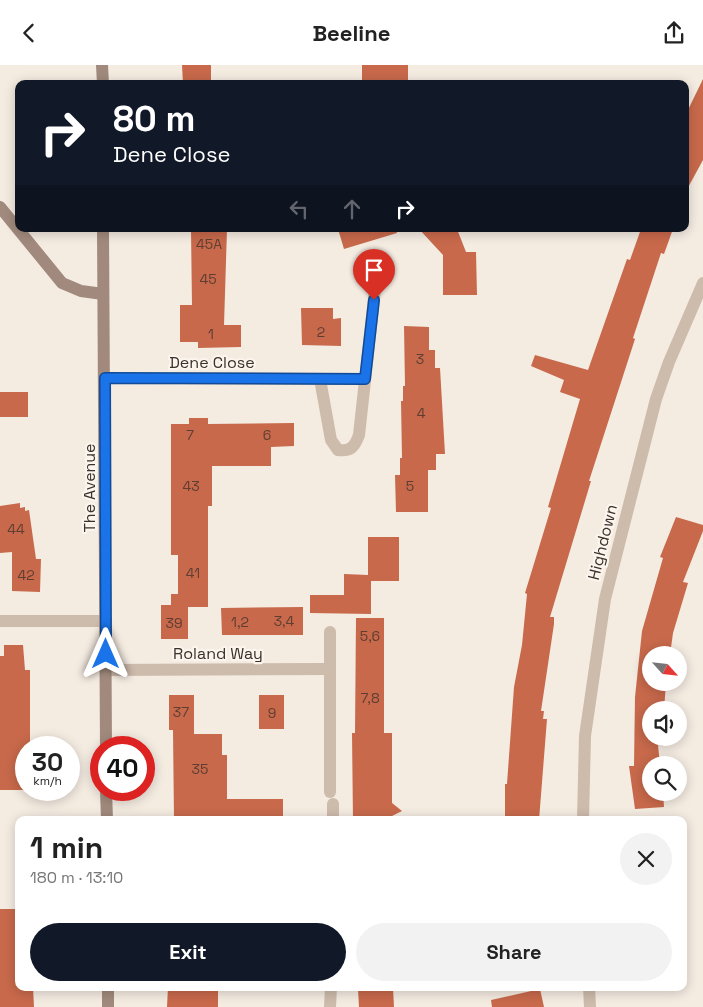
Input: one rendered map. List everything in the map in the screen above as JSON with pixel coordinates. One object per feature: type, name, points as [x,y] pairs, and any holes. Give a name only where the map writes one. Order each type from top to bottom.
[{"type":"street","points":[[102,65],[103,80]]},
{"type":"street","points":[[0,207],[15,225]]},
{"type":"street","points":[[20,232],[62,283],[81,291],[103,294]]},
{"type":"street","name":"The Avenue","points":[[103,232],[106,736]]},
{"type":"street","points":[[320,379],[331,440],[338,450],[344,451],[356,445],[359,435],[376,280]]},
{"type":"street","name":"Highdown","points":[[582,816],[585,736],[605,599],[656,399],[668,362],[703,283]]},
{"type":"street","name":"Dene Close","points":[[105,378],[365,379]]},
{"type":"street","points":[[0,621],[106,621]]},
{"type":"street","points":[[330,632],[333,816]]},
{"type":"street","name":"Roland Way","points":[[106,670],[330,669]]},
{"type":"street","points":[[106,801],[107,816]]},
{"type":"street","points":[[108,991],[108,1007]]},
{"type":"street","points":[[330,1007],[331,991]]},
{"type":"street","points":[[589,991],[590,1007]]},
{"type":"building","points":[[182,65],[211,65],[211,80],[183,80]]},
{"type":"building","points":[[362,65],[408,65],[408,80],[362,80]]},
{"type":"building","points":[[703,79],[703,160],[689,186],[689,108]]},
{"type":"building","points":[[191,232],[227,232],[224,325],[241,325],[241,347],[198,348],[198,342],[180,342],[180,305],[192,305]]},
{"type":"building","points":[[339,232],[397,232],[397,233],[344,249]]},
{"type":"building","points":[[422,232],[458,232],[466,252],[476,252],[477,295],[443,295],[443,255]]},
{"type":"building","points":[[640,232],[672,232],[664,254],[661,253],[633,338],[635,339],[589,481],[591,481],[550,617],[554,617],[554,624],[541,711],[544,711],[543,719],[547,719],[539,816],[505,816],[505,784],[507,784],[514,687],[522,645],[527,594],[525,593],[551,508],[548,507],[580,399],[560,392],[564,380],[531,366],[535,355],[588,370],[627,259],[630,260]]},
{"type":"building","points":[[301,308],[333,308],[333,319],[341,318],[341,346],[302,345]]},
{"type":"building","points":[[404,326],[429,327],[429,350],[435,350],[435,368],[440,368],[445,454],[436,454],[436,470],[428,470],[428,512],[396,512],[395,475],[400,475],[400,458],[402,458],[401,401],[403,401],[403,386],[405,386]]},
{"type":"building","points":[[0,392],[28,392],[28,417],[0,417]]},
{"type":"building","points":[[189,418],[208,418],[208,424],[294,423],[294,446],[271,447],[271,466],[212,466],[212,506],[208,506],[208,607],[188,607],[188,639],[161,639],[161,605],[171,605],[171,594],[178,594],[178,555],[171,555],[171,424],[189,424]]},
{"type":"building","points":[[20,503],[20,508],[25,507],[25,511],[29,510],[36,559],[41,559],[40,592],[12,591],[12,552],[0,553],[0,506]]},
{"type":"building","points":[[676,517],[703,525],[703,531],[683,582],[688,583],[673,633],[671,646],[642,646],[642,691],[665,691],[665,701],[642,701],[642,746],[658,746],[659,756],[642,756],[642,801],[664,801],[664,807],[635,809],[629,766],[634,766],[635,697],[642,631],[663,558],[660,557]]},
{"type":"building","points":[[368,537],[399,537],[399,581],[371,581],[371,614],[310,613],[310,595],[344,595],[344,574],[368,575]]},
{"type":"building","points":[[303,607],[303,635],[222,635],[221,608]]},
{"type":"building","points":[[356,618],[384,618],[384,733],[392,733],[392,803],[402,811],[392,816],[353,816],[352,733],[355,733]]},
{"type":"building","points":[[4,645],[23,645],[25,670],[30,670],[30,736],[15,736],[15,790],[0,790],[0,656],[4,656]]},
{"type":"building","points":[[169,695],[194,695],[194,734],[222,734],[222,755],[227,755],[227,799],[283,799],[283,816],[174,816],[173,730],[169,730]]},
{"type":"building","points":[[259,695],[284,695],[284,729],[259,729]]},
{"type":"building","points":[[0,909],[15,909],[15,991],[33,991],[34,1007],[0,1007]]},
{"type":"building","points":[[168,991],[218,991],[218,1007],[167,1007]]},
{"type":"building","points":[[358,991],[393,991],[394,1007],[359,1007]]},
{"type":"building","points":[[531,991],[540,991],[544,1007],[492,1007],[491,1000]]},
{"type":"route","points":[[106,654],[105,378],[365,379],[374,300]]}]
